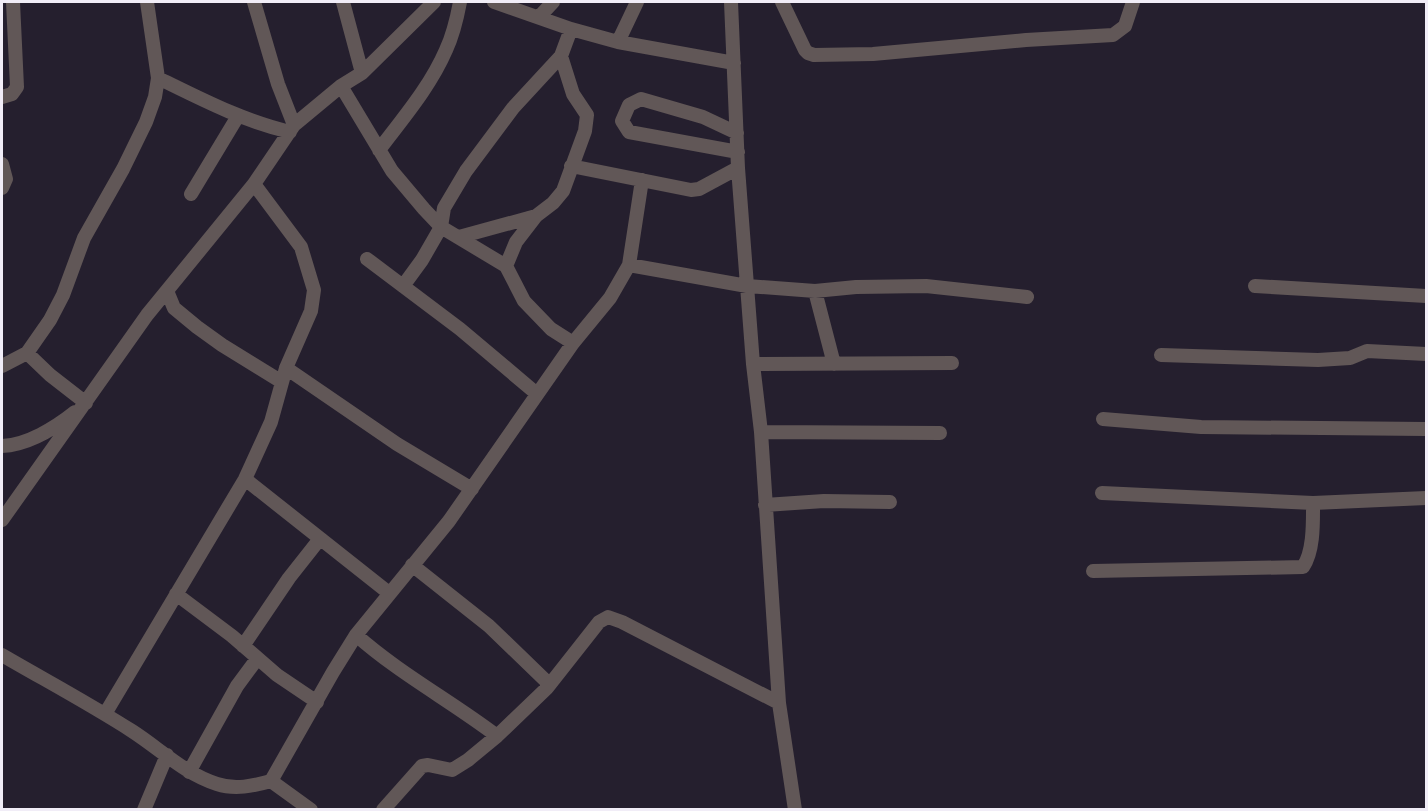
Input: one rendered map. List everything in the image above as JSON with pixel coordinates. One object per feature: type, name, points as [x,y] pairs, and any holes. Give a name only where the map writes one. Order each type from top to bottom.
[{"type":"street","points":[[2,97],[12,94],[17,87],[13,2]]},
{"type":"street","points":[[2,366],[27,353],[54,311],[63,295],[84,238],[123,169],[146,122],[155,97],[158,78],[147,2]]},
{"type":"street","points":[[254,2],[292,129]]},
{"type":"street","points":[[343,2],[362,73]]},
{"type":"street","points":[[2,520],[135,331],[254,184],[292,129],[341,86],[362,73],[434,2]]},
{"type":"street","points":[[379,150],[420,96],[439,65],[451,38],[460,2]]},
{"type":"street","points":[[494,2],[540,16],[571,29],[618,42],[734,63]]},
{"type":"street","points":[[540,16],[553,2]]},
{"type":"street","points":[[618,42],[637,2]]},
{"type":"street","points":[[731,2],[738,168],[753,364],[761,432],[779,704],[795,810]]},
{"type":"street","points":[[782,2],[805,50],[814,55],[873,54],[1026,40],[1113,35],[1125,26],[1133,2]]},
{"type":"street","points":[[403,286],[422,260],[441,227],[444,208],[466,171],[513,108],[561,56],[571,29]]},
{"type":"street","points":[[506,266],[516,242],[536,216],[563,191],[585,131],[587,115],[573,94],[561,56]]},
{"type":"street","points":[[158,78],[262,126],[292,129]]},
{"type":"street","points":[[341,86],[379,150],[408,191],[441,227],[506,266],[524,301],[551,329],[573,343]]},
{"type":"street","points":[[737,133],[703,117],[642,99],[629,105],[622,121],[628,132],[738,152]]},
{"type":"street","points":[[191,194],[238,116]]},
{"type":"street","points":[[2,164],[6,179],[2,188]]},
{"type":"street","points":[[572,166],[695,190],[738,168]]},
{"type":"street","points":[[271,781],[356,635],[449,521],[573,343],[610,298],[629,265],[642,180]]},
{"type":"street","points":[[105,714],[245,479],[271,422],[284,375],[311,310],[314,290],[301,247],[254,184]]},
{"type":"street","points":[[459,237],[536,216]]},
{"type":"street","points":[[367,259],[460,329],[537,394]]},
{"type":"street","points":[[629,265],[747,286],[815,291],[856,287],[926,286],[1027,297]]},
{"type":"street","points":[[1255,286],[1426,296]]},
{"type":"street","points":[[167,291],[174,308],[222,345],[284,375],[472,489]]},
{"type":"street","points":[[815,291],[834,364]]},
{"type":"street","points":[[1161,355],[1318,360],[1350,358],[1367,351],[1426,354]]},
{"type":"street","points":[[27,353],[50,375],[86,403]]},
{"type":"street","points":[[753,364],[952,363]]},
{"type":"street","points":[[2,446],[12,445],[36,436],[67,418],[86,403]]},
{"type":"street","points":[[1103,419],[1211,428],[1426,429]]},
{"type":"street","points":[[761,432],[940,433]]},
{"type":"street","points":[[245,479],[389,594]]},
{"type":"street","points":[[1102,493],[1313,503],[1426,498]]},
{"type":"street","points":[[765,505],[824,501],[890,502]]},
{"type":"street","points":[[1093,571],[1303,567],[1310,548],[1313,503]]},
{"type":"street","points":[[243,646],[289,578],[319,540]]},
{"type":"street","points":[[412,565],[489,626],[546,681],[547,685]]},
{"type":"street","points":[[176,594],[257,659],[316,702]]},
{"type":"street","points":[[383,810],[418,769],[428,765],[452,770],[497,736],[547,688],[547,685],[599,622],[608,617],[622,622],[779,704]]},
{"type":"street","points":[[356,635],[394,667],[497,736]]},
{"type":"street","points":[[2,655],[105,714],[189,772],[218,785],[238,788],[271,781],[311,810]]},
{"type":"street","points":[[189,772],[237,686],[257,659]]},
{"type":"street","points":[[144,810],[167,755]]}]
